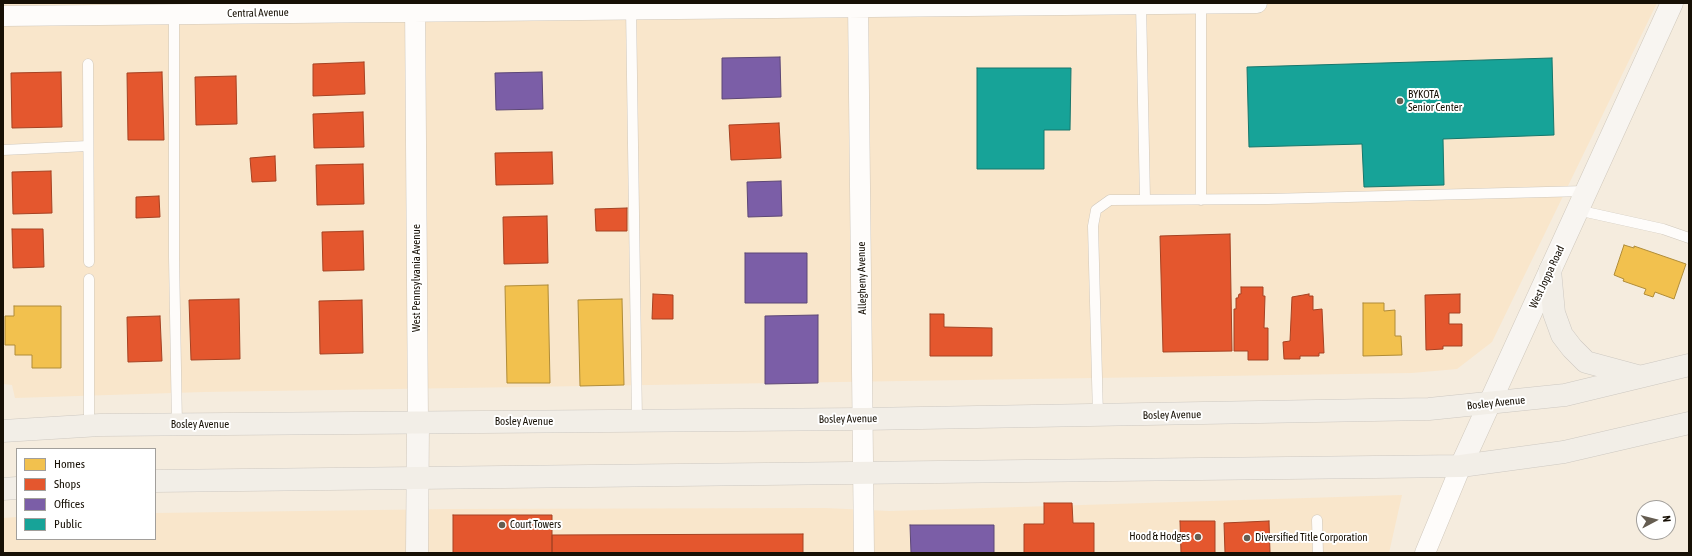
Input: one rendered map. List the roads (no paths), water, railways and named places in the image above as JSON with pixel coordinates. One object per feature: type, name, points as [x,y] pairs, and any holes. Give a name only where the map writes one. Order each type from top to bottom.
[{"type":"main road","points":[[1550,270],[1554,313],[1562,335],[1572,348],[1586,362],[1641,376]]},
{"type":"main road","name":"Bosley Avenue","points":[[3,431],[89,426],[864,419],[1429,409],[1565,395],[1689,365]]},
{"type":"main road","points":[[156,481],[1461,466],[1564,452],[1689,423]]},
{"type":"main road","points":[[3,489],[16,488]]},
{"type":"street","name":"Central Avenue","points":[[3,16],[167,10],[415,7],[1257,3]]},
{"type":"street","name":"West Joppa Road","points":[[1425,553],[1488,404],[1672,3]]},
{"type":"street","name":"Allegheny Avenue","points":[[858,5],[864,419],[864,553]]},
{"type":"street","name":"West Pennsylvania Avenue","points":[[415,7],[418,423],[417,553]]},
{"type":"lane","points":[[1141,4],[1145,200]]},
{"type":"lane","points":[[1201,4],[1201,200]]},
{"type":"lane","points":[[631,6],[637,421]]},
{"type":"lane","points":[[167,10],[177,425]]},
{"type":"lane","points":[[88,64],[89,262]]},
{"type":"lane","points":[[3,150],[88,146]]},
{"type":"lane","points":[[1098,416],[1093,226],[1096,210],[1110,200],[1581,201],[1689,238]]},
{"type":"lane","points":[[89,279],[89,426]]},
{"type":"lane","points":[[1317,520],[1318,553]]},
{"type":"place","name":"BYKOTA Senior Center","points":[[1400,101]]},
{"type":"place","name":"Court Towers","points":[[502,525]]},
{"type":"place","name":"Hood & Hodges","points":[[1198,537]]},
{"type":"place","name":"Diversified Title Corporation","points":[[1247,538]]}]
